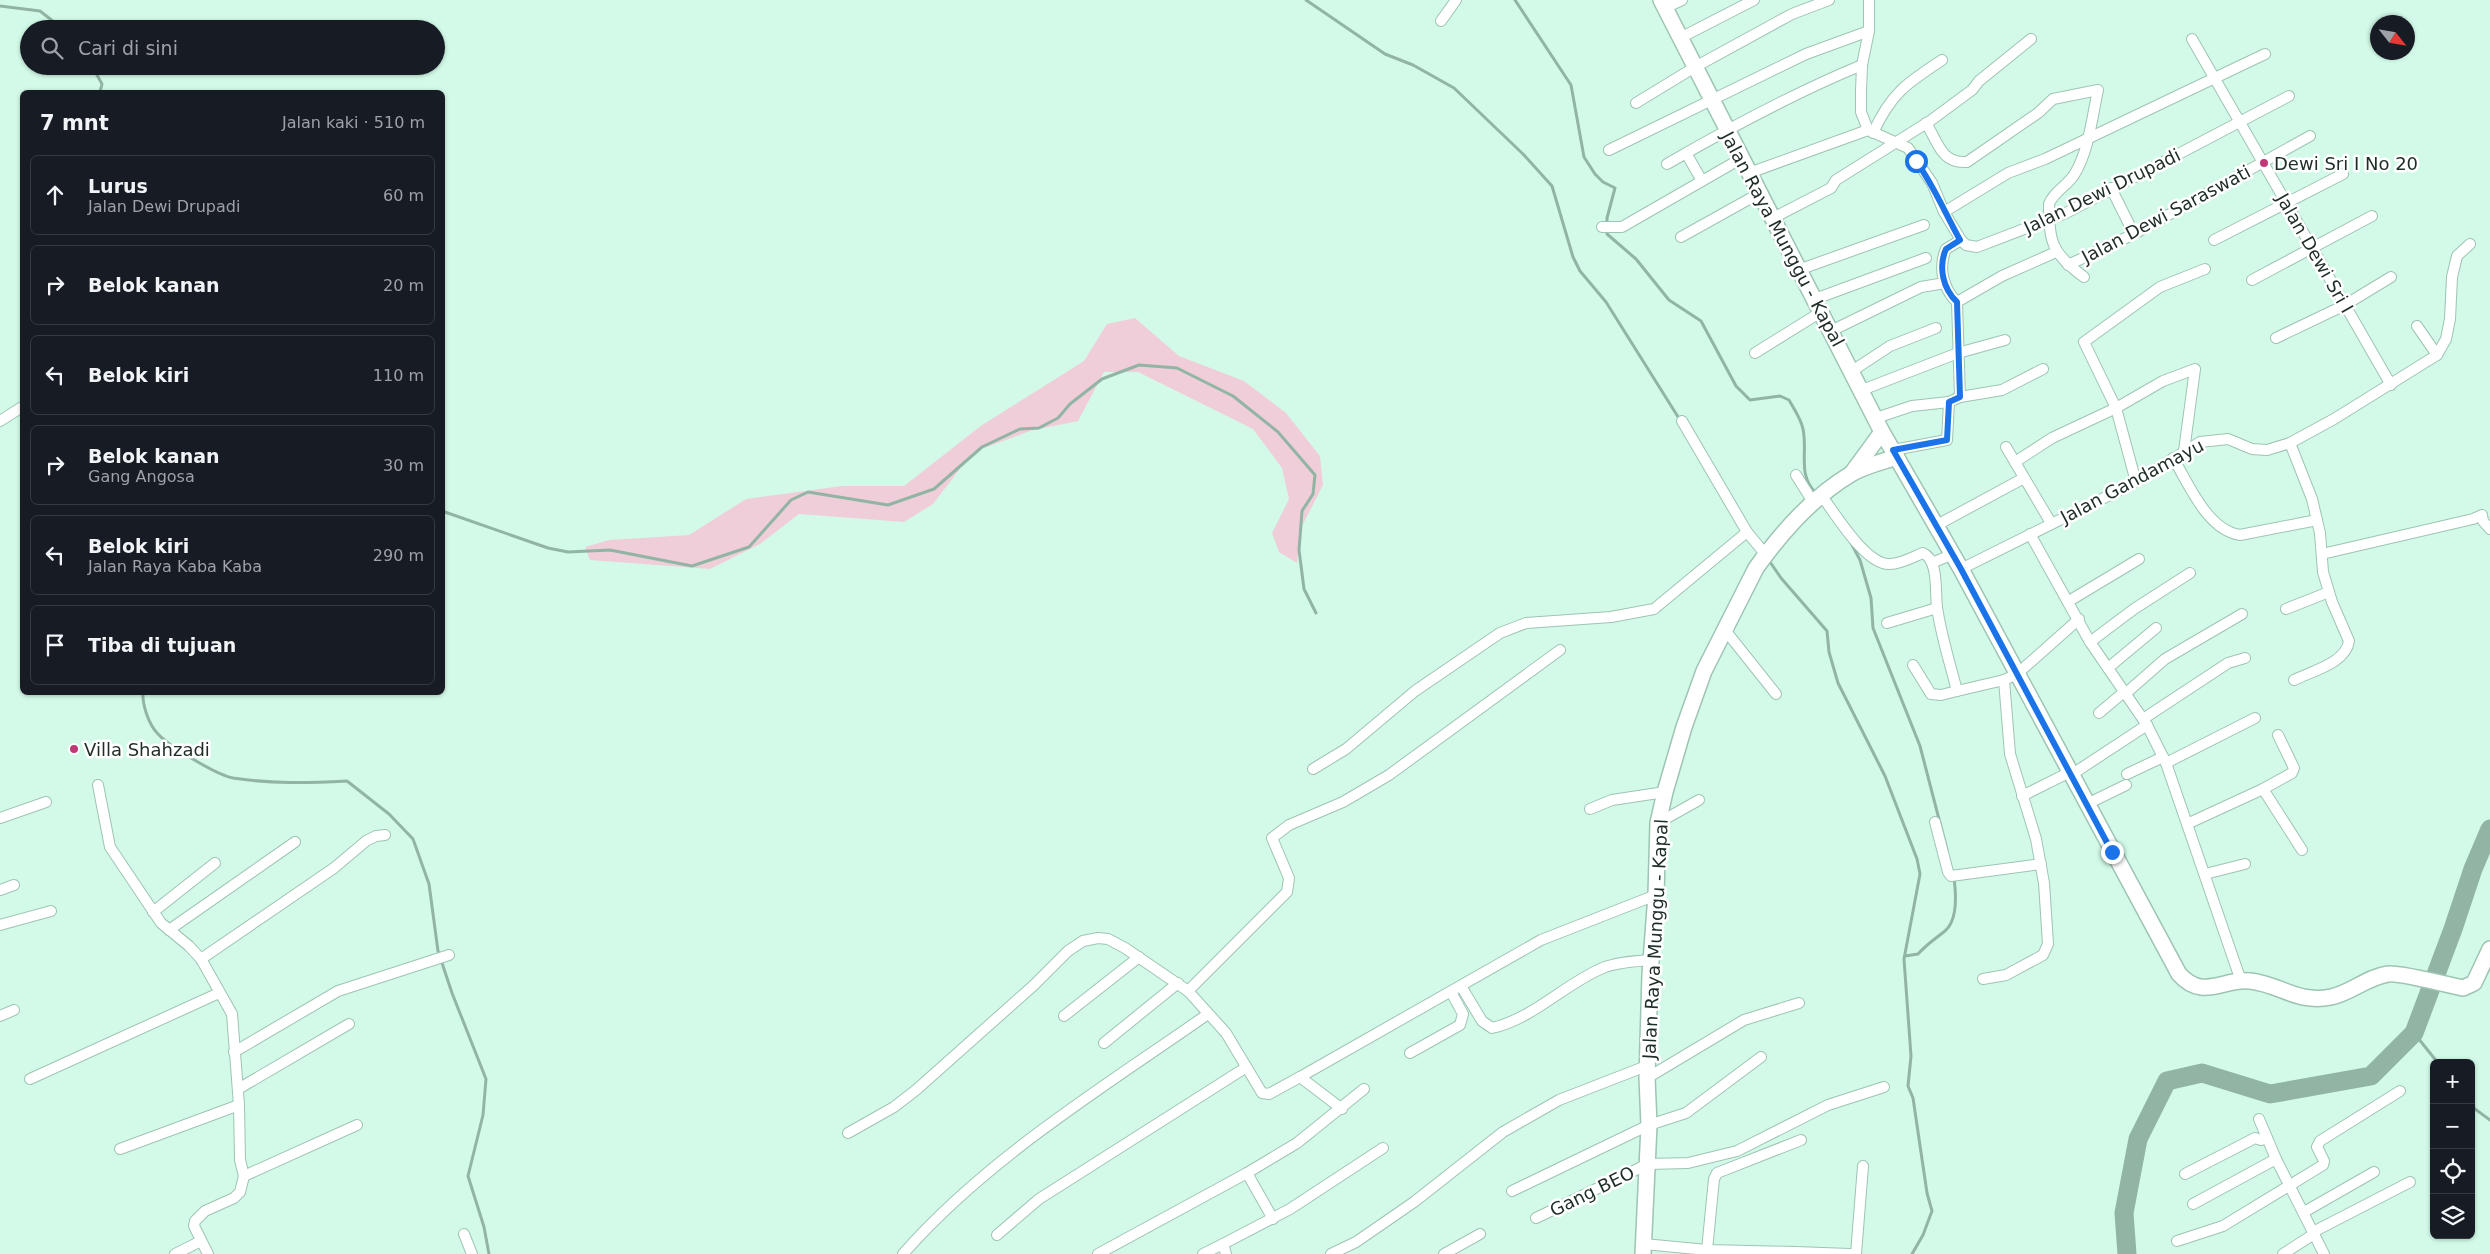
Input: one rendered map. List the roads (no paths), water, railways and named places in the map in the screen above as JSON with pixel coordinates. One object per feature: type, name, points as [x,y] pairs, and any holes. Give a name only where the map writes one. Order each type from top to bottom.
[{"type":"street","points":[[1441,21],[1456,0]]},
{"type":"street","points":[[1663,4],[1682,0]]},
{"type":"street","points":[[1680,38],[1754,0]]},
{"type":"street","points":[[1636,103],[1695,67],[1792,14],[1829,0]]},
{"type":"street","points":[[1869,0],[1869,31],[1862,65],[1861,112],[1871,131],[1895,144],[1908,148],[1932,183],[1944,212],[1960,240],[1946,249],[1942,257],[1941,269],[1941,284],[1957,302],[1958,353],[1954,400],[1947,440],[1895,453]]},
{"type":"street","name":"Jalan Raya Munggu - Kapal","points":[[1663,4],[1726,129],[1801,269],[1879,425],[1852,473]]},
{"type":"street","points":[[1609,150],[1806,54],[1869,31]]},
{"type":"street","points":[[1773,218],[1831,188],[1836,180],[1926,123],[1972,90],[1979,81],[2031,39]]},
{"type":"street","name":"Jalan Dewi Sri I","points":[[2192,39],[2390,385]]},
{"type":"street","points":[[1944,212],[2008,173],[2087,140],[2265,54]]},
{"type":"street","points":[[1749,173],[1871,131],[1899,90],[1942,60]]},
{"type":"street","points":[[1667,164],[1726,129],[1809,87],[1862,65]]},
{"type":"street","points":[[1926,123],[1945,157],[1958,162],[1967,162],[2038,113],[2053,99],[2098,90],[2087,140],[2074,175],[2051,198],[2049,207],[2052,245],[2068,265],[2084,276]]},
{"type":"street","name":"Jalan Dewi Drupadi","points":[[1960,240],[1966,245],[1977,247],[2050,219],[2289,96]]},
{"type":"street","name":"Jalan Dewi Saraswati","points":[[2068,265],[2134,234],[2310,136]]},
{"type":"street","points":[[1686,153],[1702,181]]},
{"type":"street","points":[[1602,227],[1622,227],[1742,158]]},
{"type":"street","points":[[2214,240],[2343,174]]},
{"type":"street","points":[[2111,188],[2134,234]]},
{"type":"street","points":[[1681,237],[1760,193]]},
{"type":"street","points":[[2252,280],[2372,216]]},
{"type":"street","points":[[1801,269],[1924,225]]},
{"type":"street","points":[[2417,326],[2437,355],[2446,339],[2450,319],[2452,277],[2457,256],[2470,244]]},
{"type":"street","points":[[1957,302],[2002,276],[2056,252]]},
{"type":"street","points":[[1755,353],[1818,305],[1926,258]]},
{"type":"street","points":[[2136,482],[2116,408],[2084,342],[2160,287],[2205,269]]},
{"type":"street","points":[[2276,338],[2345,305],[2391,277]]},
{"type":"street","points":[[1831,331],[1920,287],[1941,284]]},
{"type":"street","points":[[1852,371],[1890,346],[1936,328]]},
{"type":"street","points":[[1862,390],[1958,353],[2006,340]]},
{"type":"street","name":"Jalan Gandamayu","points":[[1961,569],[2136,482],[2200,442],[2228,439],[2252,450],[2267,450],[2290,443],[2390,385],[2437,355]]},
{"type":"street","points":[[2043,369],[2002,390],[1912,406],[1879,425],[1961,569],[2011,677],[2070,773],[2179,974],[2192,984],[2209,988],[2241,981],[2263,983],[2291,995],[2317,999],[2342,994],[2389,974],[2463,988],[2474,983],[2490,949]]},
{"type":"street","points":[[2015,462],[2052,438],[2116,408],[2163,381],[2195,369],[2184,451]]},
{"type":"street","points":[[0,421],[20,408]]},
{"type":"street","points":[[1682,421],[1761,556]]},
{"type":"street","points":[[2290,443],[2312,499],[2317,520],[2323,572],[2349,641],[2348,648],[2339,659],[2294,680]]},
{"type":"street","points":[[2006,448],[2051,523]]},
{"type":"street","name":"Jalan Raya Munggu - Kapal","points":[[1643,1249],[1648,1164],[1651,960],[1656,895],[1658,823],[1665,792],[1704,670],[1761,556],[1817,499],[1852,473],[1895,453]]},
{"type":"street","points":[[2173,458],[2207,512],[2221,528],[2230,534],[2240,535],[2317,520]]},
{"type":"street","points":[[1796,475],[1862,550],[1871,557],[1890,565],[1923,553],[1932,563],[1937,608],[1957,691]]},
{"type":"street","points":[[1937,525],[2024,478]]},
{"type":"street","points":[[2322,554],[2474,519],[2482,515],[2483,521],[2490,529]]},
{"type":"street","points":[[1313,769],[1346,749],[1415,691],[1500,633],[1526,623],[1611,618],[1654,609],[1747,532]]},
{"type":"street","points":[[2030,534],[2070,601],[2090,642],[2145,722],[2164,760],[2241,981]]},
{"type":"street","points":[[1932,563],[1953,554]]},
{"type":"street","points":[[2070,601],[2139,559]]},
{"type":"street","points":[[2090,642],[2134,609],[2190,573]]},
{"type":"street","points":[[2286,608],[2329,592]]},
{"type":"street","points":[[1887,623],[1937,608]]},
{"type":"street","points":[[2099,713],[2165,659],[2242,614]]},
{"type":"street","points":[[1913,665],[1931,694],[1941,695],[2011,677],[2080,619]]},
{"type":"street","points":[[2108,668],[2156,628]]},
{"type":"street","points":[[1725,630],[1776,694]]},
{"type":"street","points":[[1188,992],[1287,892],[1289,878],[1272,838],[1289,825],[1343,802],[1389,775],[1560,650]]},
{"type":"street","points":[[2022,796],[2070,773],[2228,663],[2245,658]]},
{"type":"street","points":[[1983,979],[2006,975],[2046,952],[2047,914],[2041,864],[2036,839],[2010,754],[2011,677]]},
{"type":"street","points":[[2087,804],[2127,779],[2164,760],[2255,718]]},
{"type":"street","points":[[2186,824],[2263,790],[2293,771],[2278,736]]},
{"type":"street","points":[[98,786],[110,847],[161,923],[189,946],[201,960],[232,1014],[240,1105],[240,1160],[244,1176],[240,1192],[234,1198],[199,1215],[194,1226],[208,1254]]},
{"type":"street","points":[[2263,790],[2302,850]]},
{"type":"street","points":[[1590,809],[1612,800],[1665,792]]},
{"type":"street","points":[[1658,823],[1699,800]]},
{"type":"street","points":[[0,818],[46,802]]},
{"type":"street","points":[[1935,822],[1948,872],[1954,875],[2041,864]]},
{"type":"street","points":[[201,960],[334,868],[366,842],[376,836],[385,835]]},
{"type":"street","points":[[169,930],[295,842]]},
{"type":"street","points":[[153,912],[215,863]]},
{"type":"street","points":[[2205,874],[2245,864]]},
{"type":"street","points":[[0,890],[14,885]]},
{"type":"street","points":[[848,1133],[894,1108],[1034,984],[1068,951],[1083,941],[1108,939],[1178,983],[1226,1033],[1258,1090],[1266,1094],[1300,1077],[1541,940],[1656,895]]},
{"type":"street","points":[[0,925],[51,911]]},
{"type":"street","points":[[234,1052],[338,991],[449,955]]},
{"type":"street","points":[[1064,1016],[1139,957]]},
{"type":"street","points":[[1462,986],[1482,1021],[1492,1028],[1528,1013],[1604,968],[1619,963],[1651,960]]},
{"type":"street","points":[[1104,1043],[1178,983]]},
{"type":"street","points":[[1410,1054],[1460,1025],[1463,1014],[1451,992]]},
{"type":"street","points":[[30,1079],[219,993]]},
{"type":"street","points":[[1331,1254],[1356,1242],[1414,1202],[1503,1132],[1559,1100],[1648,1071],[1744,1020],[1799,1003]]},
{"type":"street","points":[[0,1016],[14,1010]]},
{"type":"street","points":[[903,1254],[947,1210],[1013,1152],[1208,1014]]},
{"type":"street","points":[[238,1089],[349,1024]]},
{"type":"street","points":[[1512,1191],[1649,1125],[1686,1112],[1761,1057]]},
{"type":"street","points":[[997,1235],[1039,1199],[1245,1068]]},
{"type":"street","points":[[1300,1077],[1342,1109]]},
{"type":"street","points":[[1648,1164],[1688,1163],[1737,1151],[1828,1105],[1884,1087]]},
{"type":"street","points":[[1098,1254],[1247,1173],[1297,1143],[1342,1109],[1364,1089]]},
{"type":"street","points":[[2177,1241],[2223,1226],[2290,1186],[2324,1163],[2317,1147],[2320,1141],[2400,1091]]},
{"type":"street","points":[[120,1149],[240,1105]]},
{"type":"street","points":[[2259,1119],[2276,1159],[2324,1254]]},
{"type":"street","points":[[244,1176],[357,1125]]},
{"type":"street","points":[[2185,1174],[2255,1138],[2261,1140],[2267,1138]]},
{"type":"street","points":[[1707,1250],[1714,1179],[1717,1173],[1801,1140]]},
{"type":"street","points":[[1202,1254],[1273,1219],[1383,1148]]},
{"type":"street","points":[[2193,1204],[2276,1159]]},
{"type":"street","name":"Gang BEO","points":[[1536,1218],[1648,1164]]},
{"type":"street","points":[[1856,1254],[1863,1166]]},
{"type":"street","points":[[2304,1212],[2374,1172]]},
{"type":"street","points":[[1247,1173],[1273,1219]]},
{"type":"street","points":[[2283,1254],[2314,1233],[2410,1182]]},
{"type":"street","points":[[464,1234],[472,1254]]},
{"type":"street","points":[[1444,1254],[1480,1234]]},
{"type":"street","points":[[175,1254],[202,1242]]},
{"type":"street","points":[[1223,1244],[1226,1254]]},
{"type":"street","points":[[1643,1249],[1850,1254]]},
{"type":"waterway","points":[[1306,0],[1385,54],[1413,65],[1454,88],[1523,154],[1552,186],[1573,257],[1580,271],[1606,302],[1680,420]]},
{"type":"waterway","points":[[1515,0],[1571,85],[1584,157],[1595,174],[1603,182],[1615,188],[1607,218],[1607,234],[1636,259],[1669,300],[1701,321],[1736,386],[1750,400],[1780,396],[1789,400],[1802,425],[1805,471],[1810,486],[1816,493]]},
{"type":"waterway","points":[[0,6],[40,11],[52,20]]},
{"type":"waterway","points":[[97,75],[102,84],[100,90]]},
{"type":"waterway","points":[[445,512],[548,548],[568,552],[610,550],[692,566],[749,547],[791,500],[808,492],[888,505],[934,489],[982,447],[1020,429],[1039,428],[1058,418],[1070,404],[1102,379],[1139,365],[1177,368],[1233,396],[1278,432],[1315,475],[1313,494],[1302,511],[1299,550],[1304,589],[1316,613]]},
{"type":"waterway","points":[[1850,541],[1860,560],[1871,598],[1873,628],[1920,746],[1947,850]]},
{"type":"waterway","points":[[1768,559],[1781,578],[1827,631],[1829,652],[1838,683],[1885,776],[1917,859],[1920,874],[1904,959],[1911,1056],[1908,1086],[1913,1098],[1927,1193],[1932,1211],[1923,1235],[1912,1254]]},
{"type":"waterway","points":[[143,695],[149,720],[158,734],[183,753],[205,766],[226,776],[247,780],[290,782],[347,781],[389,814],[413,839],[429,884],[438,951],[452,993],[486,1079],[483,1115],[468,1176],[484,1227],[489,1254]]},
{"type":"waterway","points":[[2127,1254],[2124,1213],[2138,1139],[2167,1081],[2202,1073],[2270,1094],[2371,1076],[2414,1033],[2473,869],[2490,829]]},
{"type":"waterway","points":[[1905,956],[1918,954],[1949,926],[1955,906],[1954,878]]},
{"type":"waterway","points":[[2414,1033],[2435,1059]]},
{"type":"waterway","points":[[2475,1109],[2490,1120]]},
{"type":"place","name":"Dewi Sri I No 20","points":[[2264,163]]},
{"type":"place","name":"Villa Shahzadi","points":[[74,749]]}]
